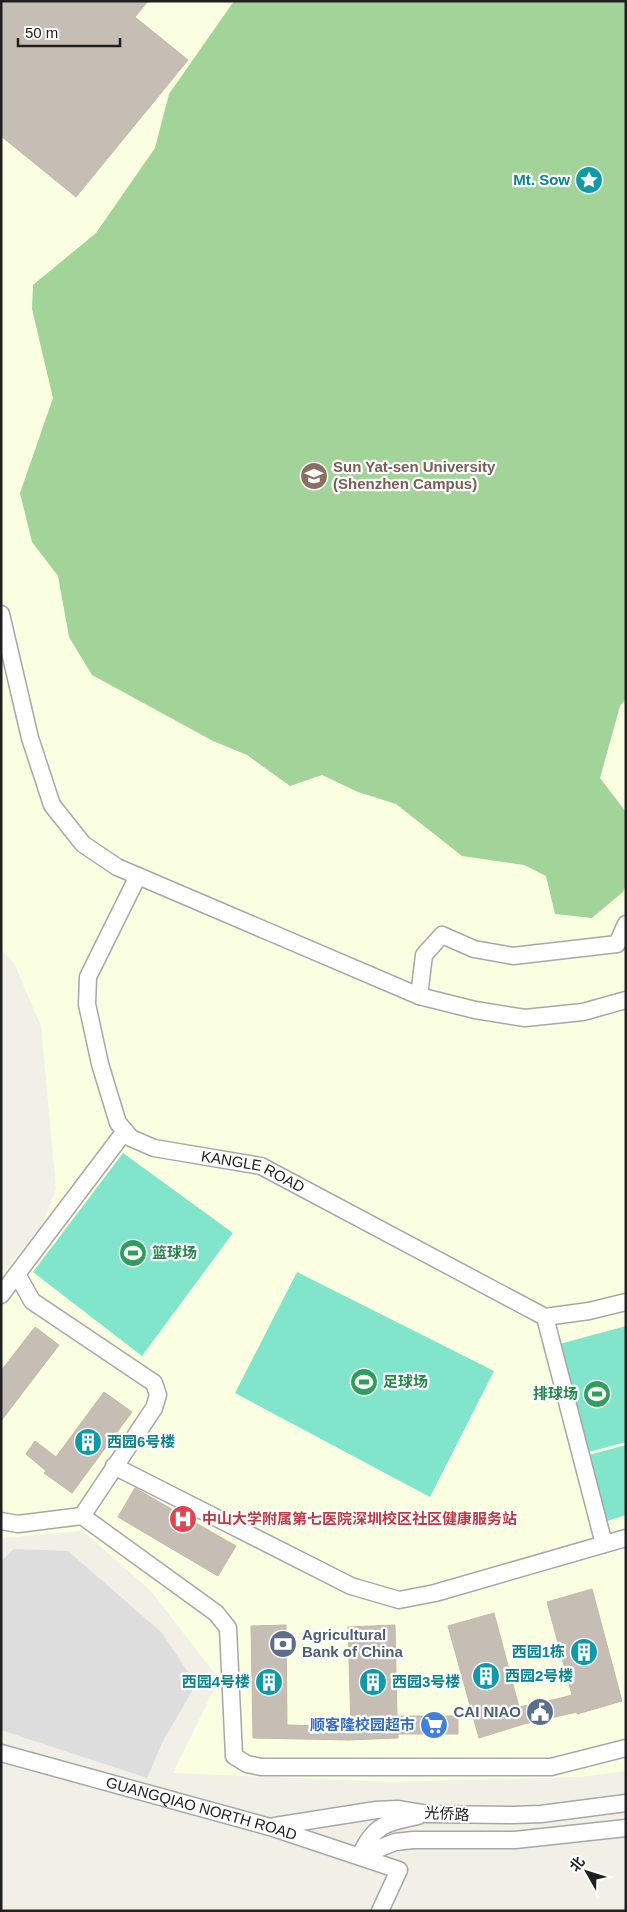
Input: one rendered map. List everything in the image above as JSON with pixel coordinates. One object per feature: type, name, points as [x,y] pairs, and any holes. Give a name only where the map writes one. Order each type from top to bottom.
[{"type":"street","points":[[1,614],[30,738],[52,804],[83,844],[117,867],[419,996],[475,1010],[525,1018],[583,1012],[626,1000]]},
{"type":"street","points":[[1,1295],[124,1131],[118,1123],[100,1064],[87,1004],[88,977],[138,876]]},
{"type":"street","points":[[419,996],[424,955],[442,935],[474,948],[513,956],[617,944],[626,924]]},
{"type":"street","name":"KANGLE ROAD","points":[[124,1131],[131,1138],[154,1148],[260,1166],[545,1317]]},
{"type":"street","points":[[17,1274],[32,1301],[154,1383],[158,1395],[154,1408],[82,1516]]},
{"type":"street","points":[[604,1544],[545,1317],[589,1311],[626,1302]]},
{"type":"street","points":[[114,1466],[351,1586],[398,1600],[435,1593],[626,1538]]},
{"type":"street","points":[[1,1520],[18,1524],[82,1516],[216,1612],[228,1628],[234,1756],[247,1764],[261,1767],[551,1767],[626,1748]]},
{"type":"street","name":"GUANGQIAO NORTH ROAD","points":[[1,1753],[270,1827],[399,1870],[380,1911]]},
{"type":"street","name":"光侨路","points":[[270,1827],[376,1810],[397,1810],[428,1814],[541,1814],[626,1803]]},
{"type":"street","points":[[360,1856],[368,1839],[382,1825],[428,1814]]},
{"type":"street","points":[[541,1814],[544,1838]]},
{"type":"street","name":"光侨路","points":[[360,1856],[395,1842],[413,1840],[482,1841],[544,1838],[626,1828]]},
{"type":"shaded area","name":"Sun Yat-sen University (Shenzhen Campus)","points":[[1,1],[626,1],[626,1771],[580,1777],[391,1782],[173,1773],[219,1679],[151,1591],[83,1531],[1,1538],[1,1275],[41,1227],[56,1189],[41,1026],[14,963],[1,950]]},
{"type":"shaded area","points":[[14,1549],[68,1551],[162,1633],[196,1684],[162,1743],[147,1778],[1,1730],[1,1561]]},
{"type":"green space","points":[[234,1],[626,1],[626,699],[620,706],[600,778],[626,812],[626,886],[623,892],[592,918],[555,914],[546,876],[524,865],[462,856],[396,804],[358,792],[322,775],[290,786],[247,755],[213,741],[92,675],[69,637],[58,576],[32,542],[20,493],[53,398],[32,309],[33,285],[96,233],[155,148],[169,94]]},
{"type":"green space","name":"篮球场","points":[[123,1153],[233,1233],[142,1356],[33,1272]]},
{"type":"green space","name":"足球场","points":[[297,1272],[494,1371],[430,1497],[235,1393]]},
{"type":"green space","name":"排球场","points":[[626,1326],[626,1442],[585,1453],[556,1345]]},
{"type":"green space","points":[[626,1445],[626,1515],[604,1522],[585,1456]]},
{"type":"building","points":[[1,1],[148,1],[135,17],[188,60],[76,197],[1,136]]},
{"type":"building","points":[[35,1327],[59,1345],[1,1421],[1,1371]]},
{"type":"building","name":"西园6号楼","points":[[104,1392],[132,1412],[72,1493],[44,1473],[46,1471],[26,1454],[35,1441],[56,1457]]},
{"type":"building","points":[[135,1488],[236,1546],[218,1576],[118,1517]]},
{"type":"building","points":[[592,1589],[622,1701],[577,1714],[577,1712],[524,1724],[479,1738],[448,1626],[494,1613],[519,1707],[557,1699],[572,1695],[547,1602]]},
{"type":"building","points":[[286,1625],[287,1725],[351,1727],[348,1627],[395,1625],[397,1716],[458,1716],[458,1734],[398,1734],[398,1738],[348,1740],[253,1738],[251,1626]]},
{"type":"place","name":"Mt. Sow","points":[[589,180]]},
{"type":"place","name":"Sun Yat-sen University (Shenzhen Campus)","points":[[314,476]]},
{"type":"place","name":"篮球场","points":[[133,1253]]},
{"type":"place","name":"足球场","points":[[364,1382]]},
{"type":"place","name":"排球场","points":[[597,1394]]},
{"type":"place","name":"西园6号楼","points":[[88,1442]]},
{"type":"place","name":"中山大学附属第七医院深圳校区社区健康服务站","points":[[183,1519]]},
{"type":"place","name":"Agricultural Bank of China","points":[[283,1644]]},
{"type":"place","name":"西园1栋","points":[[584,1652]]},
{"type":"place","name":"西园2号楼","points":[[486,1676]]},
{"type":"place","name":"西园4号楼","points":[[269,1682]]},
{"type":"place","name":"西园3号楼","points":[[373,1682]]},
{"type":"place","name":"CAI NIAO","points":[[540,1712]]},
{"type":"place","name":"顺客隆校园超市","points":[[434,1725]]}]
